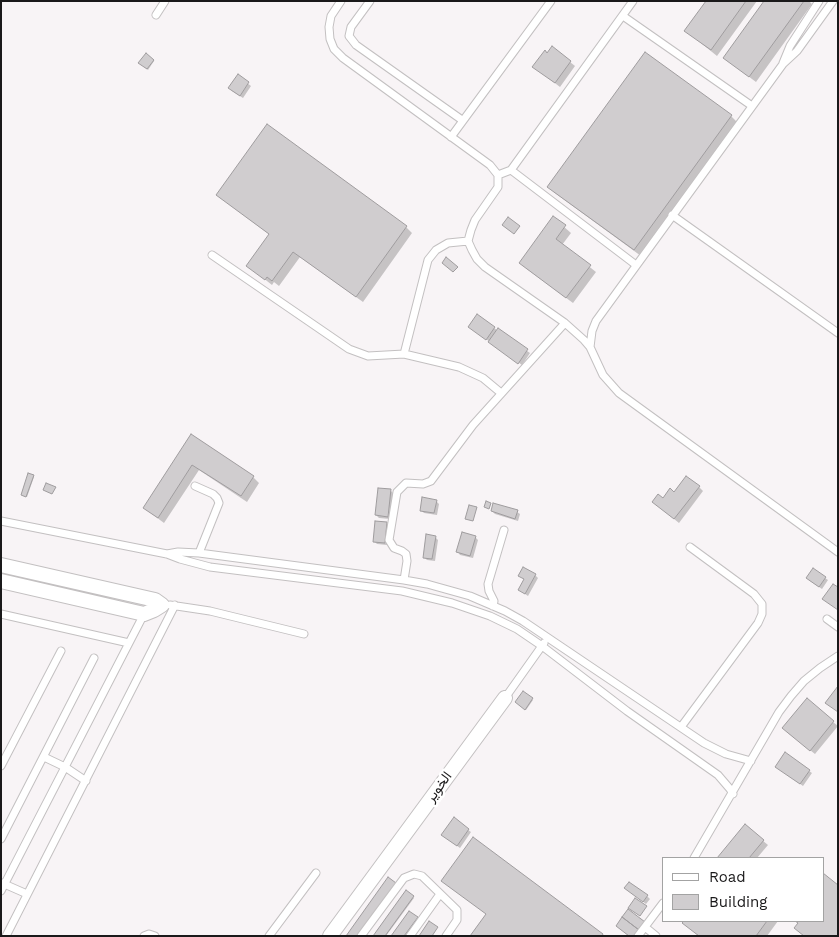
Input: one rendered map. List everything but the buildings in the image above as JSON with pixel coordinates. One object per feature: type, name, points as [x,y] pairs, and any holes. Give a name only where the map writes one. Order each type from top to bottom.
[{"type":"street","points":[[1,565],[155,600],[168,605]]},
{"type":"street","points":[[1,581],[144,614],[168,605]]},
{"type":"street","name":"الخوير","points":[[330,936],[504,698]]},
{"type":"lane","points":[[156,15],[165,1]]},
{"type":"lane","points":[[342,1],[332,16],[329,27],[330,39],[334,49],[343,58],[490,165],[498,176],[498,187],[475,220],[468,241],[474,255],[485,267],[565,323],[584,340],[590,347],[603,375],[619,393],[838,552]]},
{"type":"lane","points":[[370,1],[351,27],[349,36],[356,45],[462,120]]},
{"type":"lane","points":[[451,137],[551,1]]},
{"type":"lane","points":[[498,176],[511,170],[634,1]]},
{"type":"lane","points":[[590,347],[592,331],[596,321],[782,64],[790,46],[819,1]]},
{"type":"lane","points":[[782,64],[797,51],[833,1]]},
{"type":"lane","points":[[623,16],[752,106]]},
{"type":"lane","points":[[511,170],[636,265]]},
{"type":"lane","points":[[672,215],[838,333]]},
{"type":"lane","points":[[404,354],[428,260],[436,250],[448,242],[468,241]]},
{"type":"lane","points":[[212,255],[350,349],[359,353],[377,356],[404,354],[459,367],[483,378],[501,394]]},
{"type":"lane","points":[[404,580],[407,561],[406,554],[394,548],[389,540],[397,492],[406,484],[423,484],[431,480],[459,442],[565,323]]},
{"type":"lane","points":[[195,486],[213,494],[219,503],[199,553]]},
{"type":"lane","points":[[1,521],[167,554],[210,566],[423,595],[490,616],[517,629],[542,646],[718,775],[733,794]]},
{"type":"lane","points":[[493,606],[494,601],[488,584],[504,530]]},
{"type":"lane","points":[[681,727],[758,623],[762,614],[762,604],[754,594],[690,547]]},
{"type":"lane","points":[[167,554],[178,552],[199,553],[404,580],[470,596],[523,621],[715,749],[751,761]]},
{"type":"lane","points":[[6,936],[86,781],[168,605],[218,613],[304,634]]},
{"type":"lane","points":[[1,614],[129,643]]},
{"type":"lane","points":[[27,894],[2,886],[144,614]]},
{"type":"lane","points":[[827,619],[838,627]]},
{"type":"lane","name":"الخوير","points":[[504,698],[548,638]]},
{"type":"lane","points":[[1,766],[61,651]]},
{"type":"lane","points":[[695,857],[791,696],[804,681],[838,656]]},
{"type":"lane","points":[[1,839],[94,658]]},
{"type":"lane","points":[[44,757],[65,767],[86,781]]},
{"type":"lane","points":[[269,936],[316,873]]},
{"type":"lane","points":[[361,936],[407,876],[414,874],[422,876],[458,913],[457,920],[446,936]]},
{"type":"lane","points":[[410,936],[440,894]]},
{"type":"lane","points":[[638,936],[662,904]]},
{"type":"lane","points":[[645,927],[656,936]]},
{"type":"lane","points":[[144,936],[149,934],[155,936]]}]
